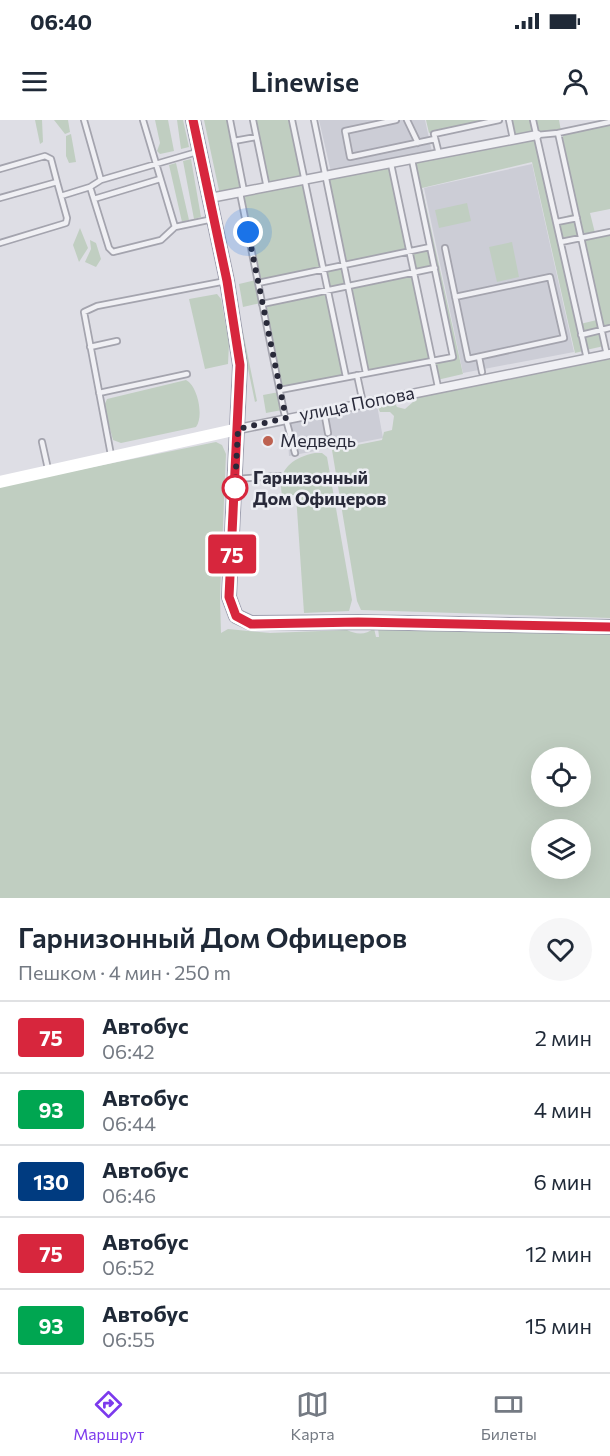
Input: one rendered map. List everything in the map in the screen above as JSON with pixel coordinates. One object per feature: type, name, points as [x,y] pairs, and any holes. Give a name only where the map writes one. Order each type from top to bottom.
[{"type":"main road","points":[[193,120],[227,281],[240,365],[229,597],[232,610],[245,622],[610,627]]},
{"type":"street","points":[[210,198],[537,135]]},
{"type":"street","name":"улица Попова","points":[[0,482],[286,418],[608,354]]},
{"type":"lane","points":[[84,120],[101,180]]},
{"type":"lane","points":[[142,120],[175,227]]},
{"type":"lane","points":[[231,120],[262,304],[295,453]]},
{"type":"lane","points":[[253,120],[267,188]]},
{"type":"lane","points":[[292,120],[346,377]]},
{"type":"lane","points":[[314,120],[366,373]]},
{"type":"lane","points":[[396,120],[345,131],[350,158],[435,139]]},
{"type":"lane","points":[[407,120],[418,143]]},
{"type":"lane","points":[[439,154],[434,134],[499,120]]},
{"type":"lane","points":[[509,120],[513,139]]},
{"type":"lane","points":[[533,120],[587,359]]},
{"type":"lane","points":[[537,135],[610,122]]},
{"type":"lane","points":[[558,133],[608,354]]},
{"type":"lane","points":[[234,141],[256,136]]},
{"type":"lane","points":[[61,196],[90,187],[101,180],[200,152]]},
{"type":"lane","points":[[0,168],[45,156],[51,159],[67,216],[66,223],[0,243]]},
{"type":"lane","points":[[280,390],[453,357],[412,160]]},
{"type":"lane","points":[[391,164],[438,387]]},
{"type":"lane","points":[[94,199],[160,179]]},
{"type":"lane","points":[[0,198],[57,182]]},
{"type":"lane","points":[[90,187],[108,248],[113,252],[161,240],[175,227],[214,219]]},
{"type":"lane","points":[[557,222],[577,218]]},
{"type":"lane","points":[[561,242],[610,232]]},
{"type":"lane","points":[[258,283],[430,247]]},
{"type":"lane","points":[[445,248],[455,297],[468,359],[564,338],[550,276],[455,297]]},
{"type":"lane","points":[[262,304],[435,268]]},
{"type":"lane","points":[[111,458],[84,312],[97,306],[227,281]]},
{"type":"lane","points":[[581,334],[610,328]]},
{"type":"lane","points":[[90,346],[117,341]]},
{"type":"lane","points":[[478,357],[482,372]]},
{"type":"lane","points":[[99,393],[187,375]]},
{"type":"lane","points":[[357,375],[363,403]]},
{"type":"lane","points":[[324,411],[328,433]]},
{"type":"lane","points":[[42,442],[48,472]]},
{"type":"lane","points":[[236,479],[279,476]]},
{"type":"shaded area","points":[[319,120],[425,120],[432,152],[331,172]]},
{"type":"shaded area","points":[[532,164],[574,352],[463,373],[424,188]]},
{"type":"shaded area","points":[[377,405],[383,438],[289,456],[287,422]]},
{"type":"green space","points":[[35,120],[42,120],[43,142],[40,144]]},
{"type":"green space","points":[[54,120],[68,120],[70,132],[65,134]]},
{"type":"green space","points":[[155,120],[168,120],[174,151],[160,154],[157,151],[160,143]]},
{"type":"green space","points":[[177,120],[183,120],[189,147],[181,149]]},
{"type":"green space","points":[[196,120],[200,120],[257,401],[255,402]]},
{"type":"green space","points":[[204,120],[229,120],[242,191],[220,195]]},
{"type":"green space","points":[[255,120],[290,120],[303,180],[267,186]]},
{"type":"green space","points":[[426,120],[491,120],[429,133]]},
{"type":"green space","points":[[511,120],[531,120],[535,134],[514,138]]},
{"type":"green space","points":[[535,120],[559,120],[561,131],[538,133]]},
{"type":"green space","points":[[610,124],[610,209],[590,213],[595,233],[563,240],[558,219],[578,212],[562,134]]},
{"type":"green space","points":[[71,134],[76,162],[69,163],[66,156],[66,136]]},
{"type":"green space","points":[[535,136],[583,351],[575,353],[532,162],[422,188],[463,374],[437,380],[433,362],[454,358],[413,161]]},
{"type":"green space","points":[[191,159],[201,217],[194,219],[183,161]]},
{"type":"green space","points":[[176,163],[189,220],[182,222],[169,165]]},
{"type":"green space","points":[[390,166],[408,251],[345,264],[328,178]]},
{"type":"green space","points":[[303,183],[320,267],[260,281],[242,194]]},
{"type":"green space","points":[[467,203],[471,221],[439,228],[435,210]]},
{"type":"green space","points":[[80,228],[88,248],[79,262],[73,245]]},
{"type":"green space","points":[[610,233],[610,328],[600,330],[604,346],[586,350],[580,324],[597,320],[580,239]]},
{"type":"green space","points":[[90,240],[96,243],[101,259],[96,267],[85,262],[91,249]]},
{"type":"green space","points":[[512,242],[519,277],[497,282],[489,247]]},
{"type":"green space","points":[[429,249],[433,267],[414,271],[411,252]]},
{"type":"green space","points":[[344,266],[347,285],[328,289],[325,270]]},
{"type":"green space","points":[[412,274],[430,359],[368,372],[351,288]]},
{"type":"green space","points":[[256,280],[261,303],[243,307],[239,284]]},
{"type":"green space","points":[[325,293],[344,375],[281,389],[264,305]]},
{"type":"green space","points":[[217,294],[221,299],[229,344],[228,364],[205,369],[189,299]]},
{"type":"green space","points":[[610,358],[610,618],[361,610],[357,601],[332,450],[382,440],[384,432],[392,430],[394,416],[390,412],[380,412],[377,405],[394,401],[397,407],[405,409],[421,395]]},
{"type":"green space","points":[[186,380],[194,388],[200,409],[196,427],[121,443],[113,440],[104,406],[107,399]]},
{"type":"green space","points":[[279,392],[282,410],[266,413],[263,395]]},
{"type":"green space","points":[[216,442],[222,445],[226,454],[220,597],[221,633],[228,629],[270,633],[347,630],[361,634],[374,628],[376,637],[379,637],[378,628],[610,632],[610,898],[0,898],[0,486]]},
{"type":"green space","points":[[322,453],[327,457],[352,600],[349,611],[304,613],[296,495],[282,495],[281,486],[288,466],[299,458]]},
{"type":"bus line","name":"75","points":[[193,120],[227,281],[240,365],[229,597],[236,616],[251,624],[358,622],[610,627]]},
{"type":"place","name":"Медведь","points":[[268,441]]},
{"type":"place","name":"Гарнизонный Дом Офицеров","points":[[235,488]]},
{"type":"route","points":[[235,488],[238,429],[286,418],[248,232]]}]
